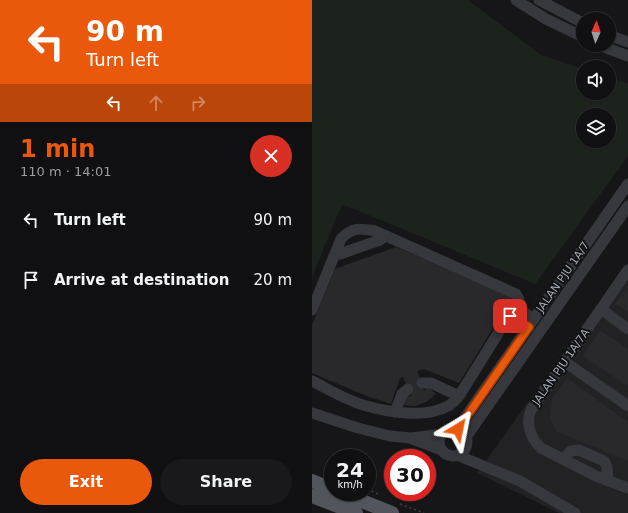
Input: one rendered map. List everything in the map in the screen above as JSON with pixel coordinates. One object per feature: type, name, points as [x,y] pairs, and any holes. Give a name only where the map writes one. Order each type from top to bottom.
[{"type":"main road","points":[[312,481],[324,486]]},
{"type":"main road","points":[[312,496],[356,513]]},
{"type":"main road","points":[[362,501],[392,513]]},
{"type":"street","points":[[516,0],[546,19],[576,34]]},
{"type":"street","points":[[539,0],[576,19]]},
{"type":"street","points":[[616,38],[628,42]]},
{"type":"street","points":[[616,51],[628,56]]},
{"type":"street","name":"JALAN PJU 1A/7","points":[[462,433],[531,323],[628,184]]},
{"type":"street","name":"JALAN PJU 1A/7","points":[[462,433],[628,206]]},
{"type":"street","points":[[312,310],[341,239],[346,234],[360,228],[386,236],[516,294],[519,300],[513,312],[459,396],[450,406],[440,410],[428,413],[395,412],[362,405],[312,381]]},
{"type":"street","points":[[335,254],[340,254],[380,240],[386,236]]},
{"type":"street","name":"JALAN PJU 1A/7A","points":[[628,270],[531,410],[529,419],[530,432],[534,442],[541,448],[596,476],[628,488]]},
{"type":"street","points":[[601,309],[628,328]]},
{"type":"street","points":[[513,312],[531,323]]},
{"type":"street","points":[[565,362],[628,406]]},
{"type":"street","points":[[422,383],[431,383],[459,396]]},
{"type":"street","points":[[395,412],[402,394],[408,388]]},
{"type":"street","points":[[312,413],[358,428],[390,436],[410,438],[442,434]]},
{"type":"street","points":[[410,438],[442,450],[446,454],[452,456],[458,455],[465,450],[467,445],[462,433],[452,429],[446,430],[440,439],[442,450]]},
{"type":"street","points":[[563,459],[571,451],[579,450],[604,461],[607,467],[608,480]]},
{"type":"street","points":[[458,455],[520,481],[575,513]]},
{"type":"shaded area","points":[[312,0],[468,0],[541,55],[576,67],[576,100],[616,100],[616,79],[628,83],[628,156],[535,284],[342,204],[312,277]]},
{"type":"shaded area","points":[[628,264],[628,513],[559,513],[477,473]]},
{"type":"building","points":[[396,247],[512,297],[459,383],[424,369],[417,371],[424,391],[428,387],[436,394],[426,402],[415,406],[401,405],[402,397],[411,396],[403,377],[400,378],[391,404],[369,397],[312,373],[312,325],[335,269]]},
{"type":"building","points":[[628,285],[628,312],[615,304]]},
{"type":"building","points":[[600,330],[628,349],[628,386],[583,356]]},
{"type":"building","points":[[567,378],[628,422],[628,461],[556,431],[550,418],[552,399]]},
{"type":"route","points":[[458,429],[529,327],[510,316]]}]
